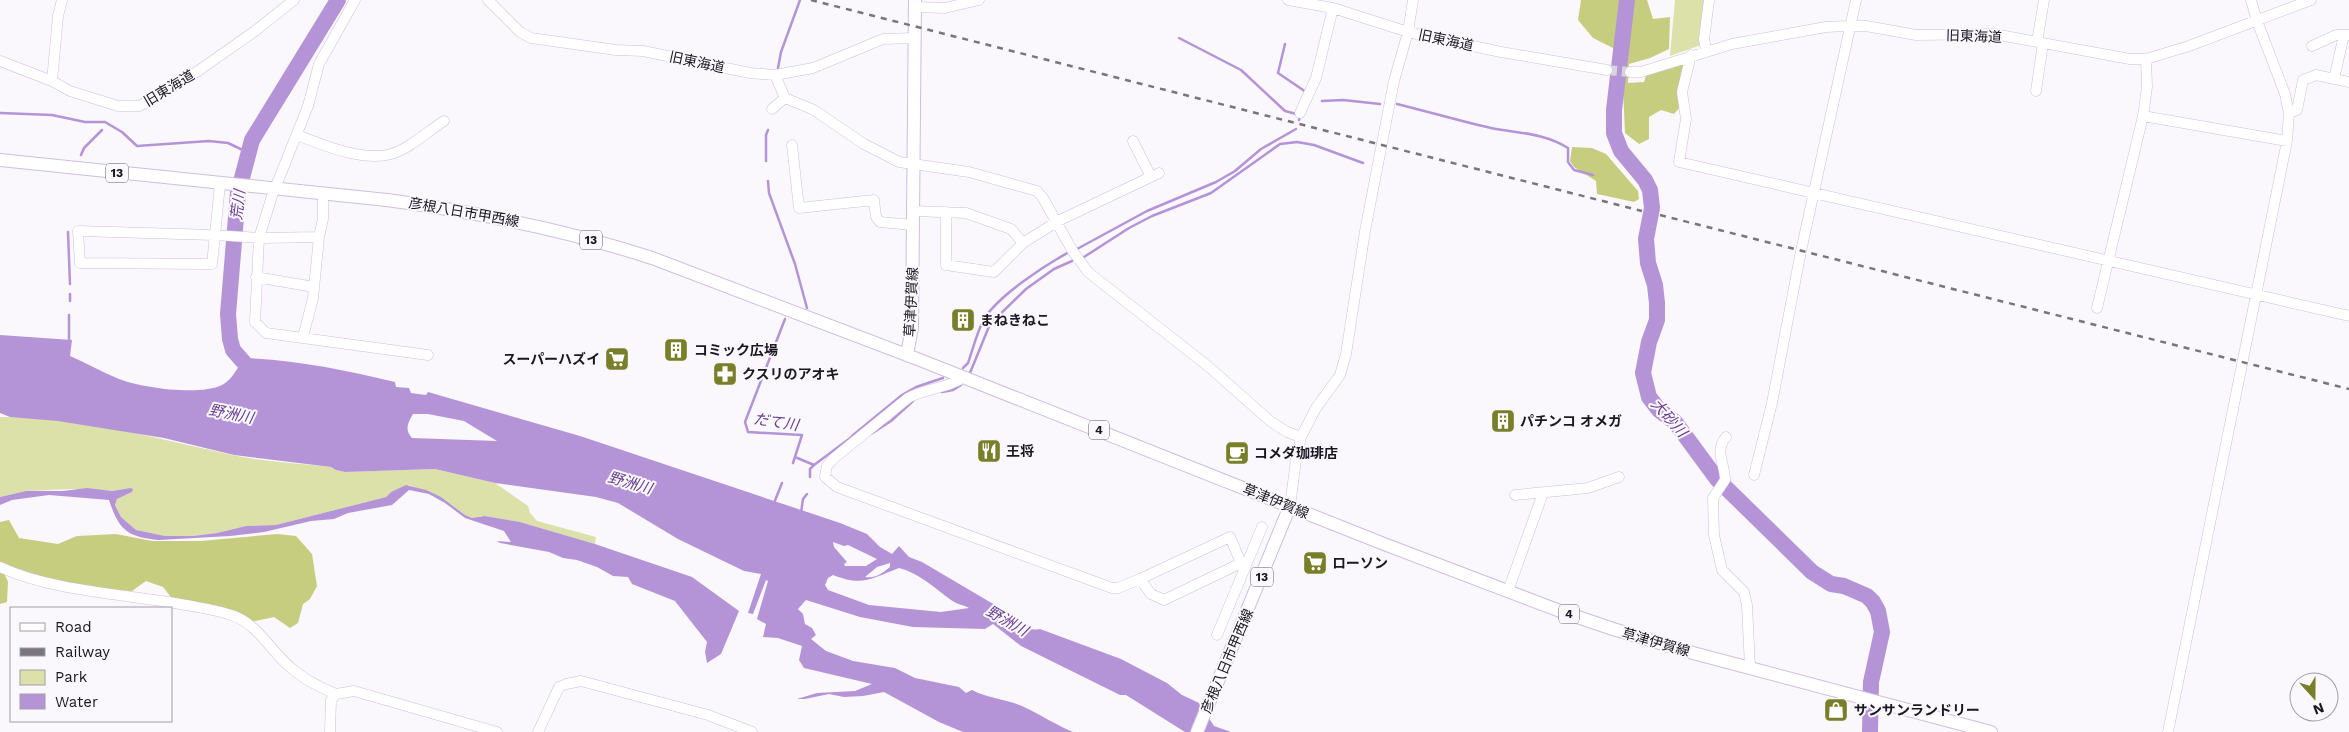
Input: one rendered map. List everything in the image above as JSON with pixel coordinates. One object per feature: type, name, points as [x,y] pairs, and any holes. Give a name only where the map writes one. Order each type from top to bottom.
[{"type":"main road","name":"草津伊賀線","points":[[915,3],[912,327],[907,355],[1508,591],[1614,629],[1991,732]]},
{"type":"main road","name":"彦根八日市甲西線","points":[[0,160],[220,184],[323,193],[451,209],[535,225],[652,258],[907,355]]},
{"type":"main road","name":"彦根八日市甲西線","points":[[1197,732],[1290,506]]},
{"type":"street","points":[[52,81],[58,16],[62,0]]},
{"type":"street","name":"旧東海道","points":[[0,61],[52,81],[70,91],[118,106],[139,106],[159,96],[198,71],[256,31],[294,0]]},
{"type":"street","points":[[355,0],[319,64],[297,135],[257,238],[255,322],[266,333],[428,355]]},
{"type":"street","name":"旧東海道","points":[[488,0],[520,32],[538,40],[616,50],[644,51],[750,73],[775,75],[813,68],[883,39],[915,38]]},
{"type":"street","points":[[915,3],[945,8],[979,0]]},
{"type":"street","name":"旧東海道","points":[[1288,0],[1332,8],[1408,32],[1510,54],[1607,70]]},
{"type":"street","points":[[1290,506],[1301,438],[1316,408],[1340,375],[1346,354],[1365,231],[1394,81],[1408,32],[1413,0]]},
{"type":"street","points":[[1706,50],[1704,39],[1709,0]]},
{"type":"street","points":[[1754,475],[1772,404],[1801,251],[1832,116],[1848,26],[1856,0]]},
{"type":"street","points":[[2036,91],[2044,0]]},
{"type":"street","points":[[2168,732],[2287,141],[2289,113],[2285,94],[2251,0]]},
{"type":"street","name":"旧東海道","points":[[1630,72],[1642,72],[1706,50],[1826,27],[1848,26],[1866,26],[1916,34],[1994,34],[2130,59],[2146,59],[2311,0]]},
{"type":"street","points":[[1300,113],[1316,78],[1332,8]]},
{"type":"street","points":[[2312,46],[2336,36],[2346,35],[2334,79]]},
{"type":"street","points":[[1691,55],[1682,92],[1686,119],[1679,162],[2349,316]]},
{"type":"street","points":[[2097,308],[2143,116],[2147,87],[2146,59]]},
{"type":"street","points":[[775,75],[785,98],[814,110],[864,144],[899,162],[968,172],[1027,186],[1037,191],[1058,221],[1072,250],[1088,272],[1209,366],[1270,421],[1301,438]]},
{"type":"street","points":[[2289,113],[2297,110],[2303,80],[2316,75],[2349,82]]},
{"type":"street","points":[[772,109],[785,98]]},
{"type":"street","points":[[2143,116],[2287,141]]},
{"type":"street","points":[[297,135],[335,149],[380,156],[393,154],[444,121]]},
{"type":"street","points":[[946,212],[946,265],[994,272],[1023,243],[1058,221],[1155,175],[1133,142]]},
{"type":"street","points":[[792,145],[799,208],[874,200],[876,217],[880,222],[913,225]]},
{"type":"street","points":[[220,184],[219,235],[212,264],[80,262],[78,231],[219,235],[257,238],[319,237]]},
{"type":"street","points":[[303,337],[314,287],[319,237],[323,219],[323,193]]},
{"type":"street","points":[[914,211],[966,212],[1011,229],[1023,243]]},
{"type":"street","points":[[256,278],[314,287]]},
{"type":"street","points":[[964,377],[956,382],[918,392],[908,398],[833,459],[827,466],[825,477],[837,487],[1112,588],[1118,588],[1140,580],[1230,537],[1244,564],[1263,572]]},
{"type":"street","points":[[1726,437],[1721,443],[1720,450],[1724,483],[1713,498],[1714,535],[1722,570],[1744,592],[1747,606],[1750,667]]},
{"type":"street","points":[[1515,495],[1588,488],[1619,477]]},
{"type":"street","points":[[1508,591],[1543,493]]},
{"type":"street","points":[[1217,635],[1244,564],[1262,527]]},
{"type":"street","points":[[1140,580],[1151,594],[1164,600],[1244,564]]},
{"type":"street","points":[[0,566],[38,579],[92,592],[176,604],[236,617],[251,626],[290,668],[313,684],[336,694],[354,690],[497,732]]},
{"type":"street","points":[[538,732],[559,688],[566,684],[581,681],[708,716],[752,732]]},
{"type":"street","points":[[330,732],[331,700],[336,694]]},
{"type":"green space","points":[[1581,0],[1647,0],[1653,19],[1670,17],[1669,49],[1650,58],[1629,64],[1628,83],[1644,82],[1648,70],[1685,64],[1680,107],[1674,114],[1661,110],[1649,117],[1649,139],[1639,144],[1625,133],[1622,67],[1613,48],[1593,38],[1578,20]]},
{"type":"green space","points":[[1675,0],[1705,0],[1701,45],[1670,56]]},
{"type":"green space","points":[[1572,147],[1592,148],[1606,154],[1638,191],[1639,199],[1634,202],[1597,194],[1596,181],[1574,167],[1570,161]]},
{"type":"green space","points":[[0,417],[30,418],[88,425],[244,457],[331,467],[345,472],[435,469],[495,483],[528,506],[530,513],[537,521],[596,537],[595,544],[520,522],[485,516],[472,518],[441,497],[409,485],[391,492],[386,497],[276,525],[246,526],[217,533],[193,536],[165,536],[136,530],[121,517],[115,505],[117,499],[132,492],[130,488],[112,491],[73,489],[26,491],[0,497]]},
{"type":"green space","points":[[9,520],[19,538],[58,544],[77,536],[116,534],[152,541],[201,541],[277,534],[296,536],[312,554],[317,586],[310,599],[303,604],[298,623],[290,628],[274,617],[251,622],[174,601],[163,587],[146,581],[132,591],[96,590],[11,569],[0,564],[0,522]]},
{"type":"green space","points":[[0,571],[4,573],[8,582],[7,602],[0,604]]},
{"type":"water","name":"野洲川","points":[[0,335],[72,340],[70,356],[119,379],[171,390],[200,390],[222,385],[232,377],[244,358],[320,366],[395,382],[396,387],[409,388],[411,393],[426,395],[428,392],[580,436],[840,523],[867,534],[880,547],[892,554],[899,546],[909,557],[922,562],[1017,618],[1027,628],[1040,629],[1121,659],[1167,683],[1182,695],[1199,703],[1214,726],[1231,732],[1185,732],[1126,695],[1120,695],[1021,646],[993,624],[985,629],[913,627],[860,617],[806,600],[798,609],[803,614],[805,624],[812,628],[816,635],[811,639],[826,651],[853,661],[895,668],[915,678],[959,687],[966,693],[972,690],[1018,704],[1073,732],[963,732],[939,722],[884,692],[844,697],[829,694],[797,699],[817,693],[855,691],[872,684],[804,668],[799,660],[802,646],[778,638],[763,637],[766,624],[757,619],[768,581],[766,580],[753,614],[748,613],[761,574],[744,571],[678,539],[618,503],[596,497],[495,483],[435,469],[345,472],[331,467],[234,455],[164,438],[58,421],[10,417],[0,413]],"holes":[[[413,414],[428,414],[464,421],[497,441],[412,438],[407,429]],[[833,542],[844,546],[848,545],[877,559],[866,566],[845,566],[844,564],[847,562],[834,547]],[[890,563],[890,567],[879,575],[865,577],[877,567]],[[899,568],[906,570],[926,581],[953,601],[969,608],[941,612],[869,605],[828,590],[825,585],[828,578],[833,575],[843,579],[860,581],[874,578]]]},
{"type":"water","points":[[406,485],[426,490],[441,497],[472,518],[485,516],[520,522],[595,544],[692,577],[739,611],[721,654],[707,663],[705,652],[707,642],[675,601],[632,584],[628,577],[613,576],[597,567],[577,560],[563,558],[549,552],[500,543],[497,541],[511,542],[504,531],[465,518],[429,494],[409,490],[392,505],[348,513],[334,519],[311,521],[264,532],[159,540],[139,537],[126,530],[117,518],[109,500],[49,495],[12,500],[0,505],[0,497],[26,491],[63,491],[87,488],[112,491],[130,488],[133,489],[132,492],[117,499],[115,505],[121,517],[136,530],[165,536],[193,536],[217,533],[246,526],[276,525],[386,497],[391,492]]},
{"type":"waterway","name":"荒川","points":[[253,379],[247,366],[233,350],[230,339],[228,314],[238,193],[252,140],[338,0]]},
{"type":"waterway","name":"だて川","points":[[778,68],[781,52],[800,0]]},
{"type":"waterway","name":"大砂川","points":[[1627,0],[1614,110],[1614,133],[1621,151],[1645,180],[1650,190],[1652,208],[1646,239],[1648,263],[1655,285],[1657,320],[1649,342],[1643,373],[1649,397],[1659,410],[1675,422],[1717,479],[1812,572],[1831,584],[1844,586],[1867,596],[1873,602],[1878,611],[1882,632],[1871,682],[1870,732]]},
{"type":"waterway","points":[[1179,38],[1241,70],[1285,111],[1300,115],[1299,120]]},
{"type":"waterway","points":[[1285,44],[1278,73],[1306,92]]},
{"type":"waterway","points":[[1322,101],[1343,100],[1380,104]]},
{"type":"waterway","points":[[1397,104],[1491,128],[1550,139],[1568,148],[1568,162],[1574,170],[1593,175]]},
{"type":"waterway","points":[[0,113],[52,115],[85,122],[105,122],[122,132],[137,146],[209,141],[228,143],[249,153]]},
{"type":"waterway","points":[[1077,249],[1147,211],[1216,182],[1235,171],[1261,149],[1296,129]]},
{"type":"waterway","points":[[81,155],[84,148],[102,130]]},
{"type":"waterway","name":"だて川","points":[[766,161],[766,135],[768,130]]},
{"type":"waterway","points":[[1084,257],[1129,228],[1152,216],[1211,193],[1280,144],[1297,142],[1314,145],[1363,163]]},
{"type":"waterway","name":"だて川","points":[[768,181],[769,193],[795,264],[807,308]]},
{"type":"waterway","points":[[68,232],[70,284]]},
{"type":"waterway","points":[[963,368],[968,363],[984,319],[1000,300],[1047,265],[1069,252]]},
{"type":"waterway","points":[[970,373],[990,324],[1026,289],[1054,269],[1072,261]]},
{"type":"waterway","points":[[70,294],[70,301]]},
{"type":"waterway","points":[[69,315],[69,343]]},
{"type":"waterway","name":"だて川","points":[[785,319],[745,422],[748,432],[802,435],[793,463]]},
{"type":"waterway","points":[[852,436],[902,395],[916,387],[943,378]]},
{"type":"waterway","points":[[942,392],[953,390],[961,385]]},
{"type":"waterway","points":[[871,434],[891,421],[913,401]]},
{"type":"waterway","points":[[810,477],[810,469],[814,465],[853,436]]},
{"type":"waterway","points":[[795,457],[814,465]]},
{"type":"waterway","name":"だて川","points":[[774,503],[782,483]]},
{"type":"waterway","points":[[801,513],[803,499],[807,494]]},
{"type":"tunnel","points":[[1607,70],[1630,72]]},
{"type":"railway","points":[[811,0],[1642,211]]},
{"type":"railway","points":[[1660,215],[2349,389]]},
{"type":"place","name":"まねきねこ","points":[[963,320]]},
{"type":"place","name":"コミック広場","points":[[676,350]]},
{"type":"place","name":"スーパーハズイ","points":[[617,359]]},
{"type":"place","name":"クスリのアオキ","points":[[725,374]]},
{"type":"place","name":"パチンコ オメガ","points":[[1503,421]]},
{"type":"place","name":"王将","points":[[989,451]]},
{"type":"place","name":"コメダ珈琲店","points":[[1237,453]]},
{"type":"place","name":"ローソン","points":[[1315,563]]},
{"type":"place","name":"サンサンランドリー","points":[[1836,710]]}]
